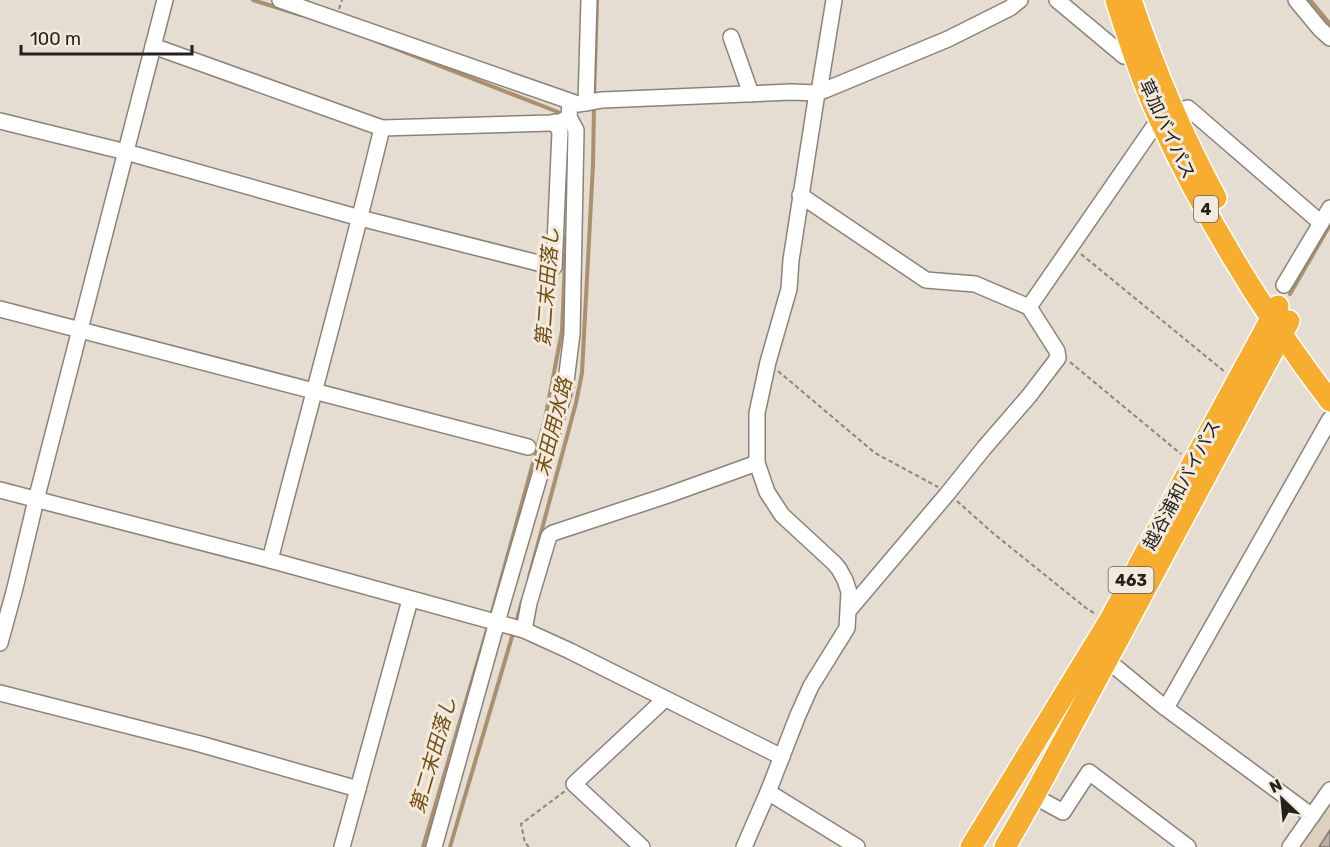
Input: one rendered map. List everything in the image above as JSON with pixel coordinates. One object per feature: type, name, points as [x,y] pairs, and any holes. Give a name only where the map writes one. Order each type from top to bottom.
[{"type":"highway","name":"草加バイパス","points":[[1116,0],[1133,52],[1166,115],[1210,187],[1280,320],[1330,401]]},
{"type":"highway","name":"草加バイパス","points":[[1131,0],[1166,115]]},
{"type":"highway","name":"草加バイパス","points":[[1280,320],[1330,378]]},
{"type":"highway","name":"越谷浦和バイパス","points":[[971,847],[1111,618],[1237,381],[1280,320]]},
{"type":"highway","name":"越谷浦和バイパス","points":[[1005,847],[1107,660],[1280,320]]},
{"type":"street","points":[[0,643],[165,0]]},
{"type":"street","points":[[280,0],[570,111]]},
{"type":"street","points":[[0,121],[126,152],[360,218],[554,267],[560,132],[570,111],[589,0]]},
{"type":"street","points":[[744,847],[811,686],[847,628],[849,610],[849,592],[839,569],[782,514],[767,492],[757,463],[757,413],[768,362],[789,289],[800,195],[834,0]]},
{"type":"street","points":[[153,46],[382,128],[570,111],[602,100],[818,92],[948,39],[1010,8],[1020,0]]},
{"type":"street","points":[[1057,0],[1124,56],[1133,52]]},
{"type":"street","points":[[1296,0],[1330,38]]},
{"type":"street","points":[[731,37],[751,94]]},
{"type":"street","points":[[1029,307],[1166,115],[1188,108],[1321,223]]},
{"type":"street","points":[[434,847],[496,622],[565,389],[572,334],[576,130],[570,111]]},
{"type":"street","points":[[270,560],[382,128]]},
{"type":"street","points":[[800,195],[926,280],[975,284],[1029,307],[1057,351],[1058,358],[1029,396],[849,610]]},
{"type":"street","points":[[1284,285],[1330,208]]},
{"type":"street","points":[[0,309],[528,447]]},
{"type":"street","points":[[1166,708],[1330,419]]},
{"type":"street","points":[[524,630],[529,603],[549,536],[553,533],[691,488],[757,463]]},
{"type":"street","points":[[0,490],[270,560],[524,630],[782,757]]},
{"type":"street","points":[[342,847],[410,600]]},
{"type":"street","points":[[1107,660],[1166,708],[1312,816]]},
{"type":"street","points":[[0,693],[200,744],[358,789]]},
{"type":"street","points":[[642,847],[574,784],[665,699]]},
{"type":"street","points":[[1034,796],[1062,812],[1089,772],[1188,847]]},
{"type":"street","points":[[1290,847],[1330,790]]},
{"type":"street","points":[[768,792],[857,847]]},
{"type":"path","points":[[1071,246],[1237,381]]},
{"type":"path","points":[[1057,351],[1193,463]]},
{"type":"path","points":[[768,362],[875,453],[948,493],[994,534],[1086,608],[1111,618]]},
{"type":"path","points":[[529,847],[525,843],[521,824],[574,784]]},
{"type":"shaded area","points":[[1330,800],[1330,847],[1298,847]]},
{"type":"building","points":[[1330,830],[1330,847],[1319,847]]},
{"type":"waterway","name":"第二末田落し","points":[[253,0],[301,15]]},
{"type":"waterway","name":"末田用水路","points":[[594,98],[597,0]]},
{"type":"waterway","points":[[1310,0],[1330,24]]},
{"type":"waterway","name":"第二末田落し","points":[[376,41],[558,112],[562,118]]},
{"type":"waterway","name":"末田用水路","points":[[529,577],[582,373],[594,106]]},
{"type":"waterway","points":[[1290,294],[1330,225]]},
{"type":"waterway","name":"第二末田落し","points":[[491,616],[545,419],[562,331],[566,236]]},
{"type":"waterway","name":"末田用水路","points":[[516,623],[522,601]]},
{"type":"waterway","name":"第二末田落し","points":[[423,847],[489,623]]},
{"type":"waterway","name":"末田用水路","points":[[450,847],[514,630]]}]
